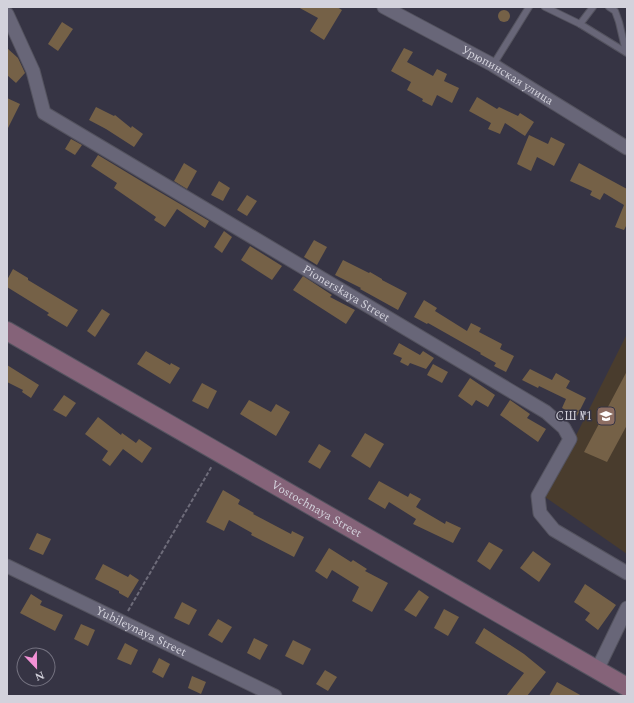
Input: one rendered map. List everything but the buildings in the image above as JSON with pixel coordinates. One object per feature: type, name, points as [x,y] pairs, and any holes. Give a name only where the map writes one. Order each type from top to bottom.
[{"type":"street","name":"Урюпинская улица","points":[[384,7],[493,65],[627,148]]},
{"type":"street","name":"Pionerskaya Street","points":[[7,14],[33,71],[44,112],[546,412],[564,428],[570,439],[538,496],[540,513],[554,530],[627,573]]},
{"type":"street","name":"Vostochnaya Street","points":[[7,331],[627,687]]},
{"type":"street","name":"Yubileynaya Street","points":[[7,566],[275,696]]},
{"type":"street","points":[[597,670],[627,608]]},
{"type":"lane","points":[[493,65],[529,7]]},
{"type":"lane","points":[[545,7],[580,24],[626,52]]},
{"type":"lane","points":[[580,24],[593,7]]},
{"type":"lane","points":[[609,7],[616,11],[618,16],[626,52]]},
{"type":"path","points":[[122,622],[219,453]]},
{"type":"shaded area","name":"СШ №1","points":[[627,334],[627,554],[545,497]]},
{"type":"place","name":"СШ №1","points":[[606,416]]}]
